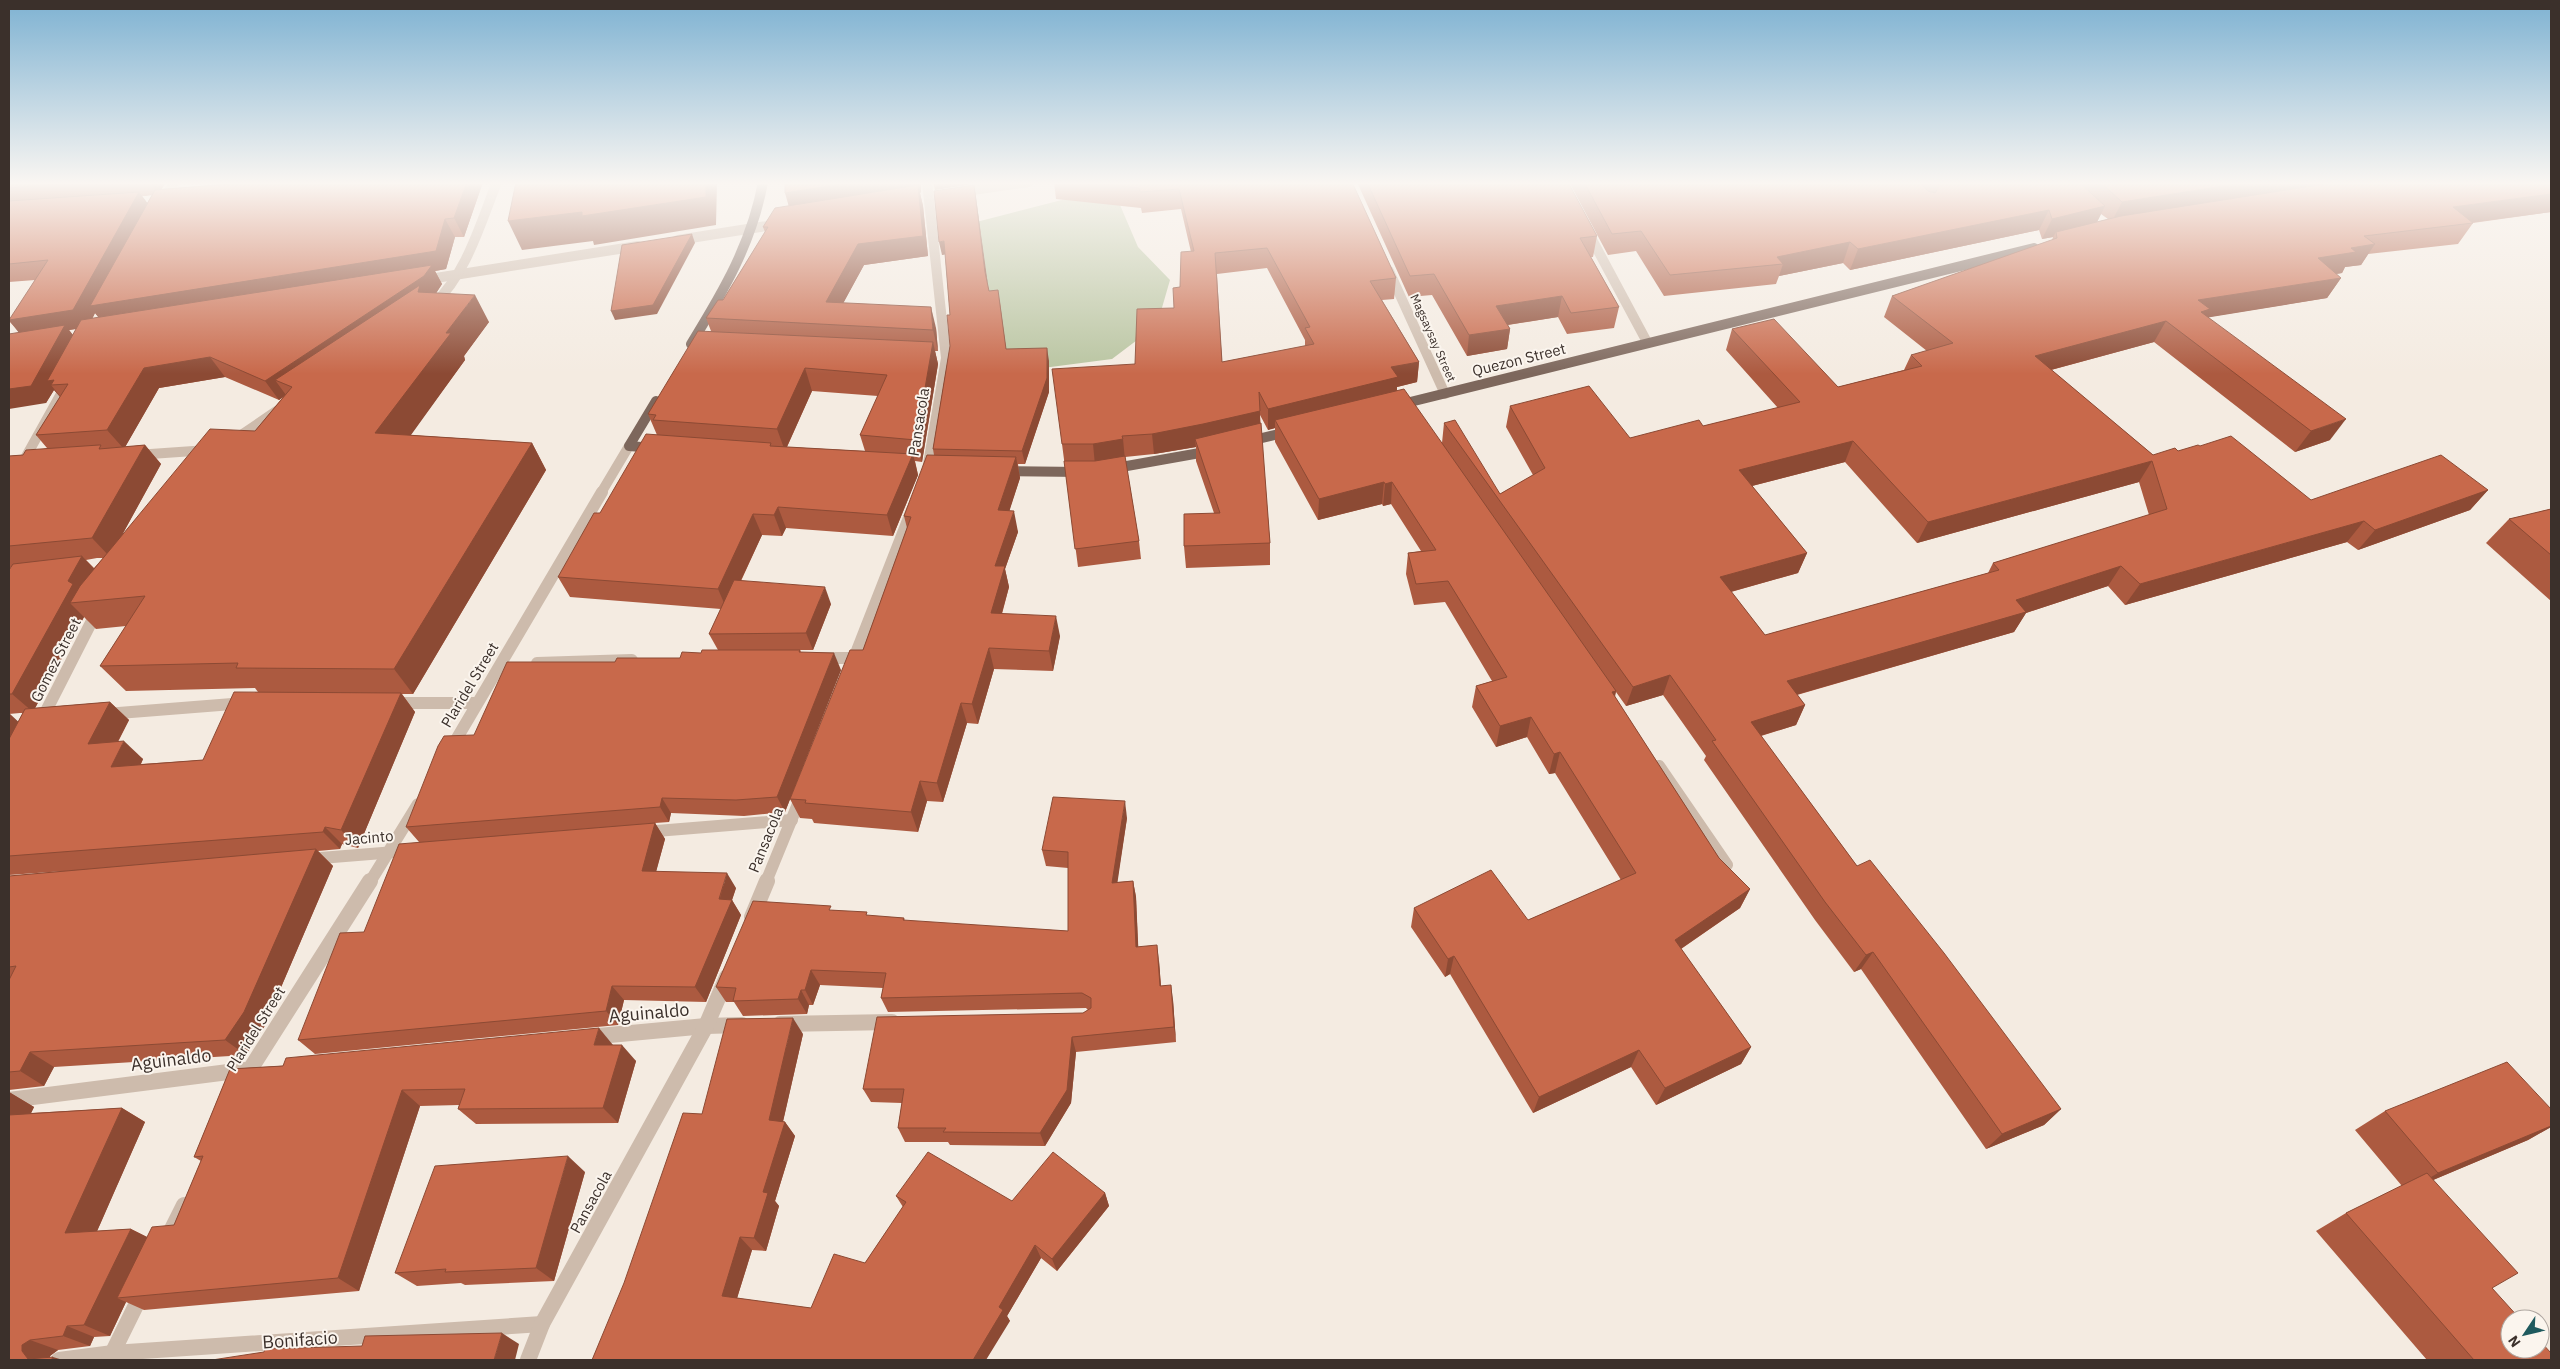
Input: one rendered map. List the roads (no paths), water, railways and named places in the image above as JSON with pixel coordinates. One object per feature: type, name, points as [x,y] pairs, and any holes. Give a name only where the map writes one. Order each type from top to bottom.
[{"type":"main road","points":[[692,348],[741,262],[748,246]]},
{"type":"main road","name":"Quezon Street","points":[[1386,408],[1408,407],[1445,394],[1647,342],[2042,246]]},
{"type":"main road","name":"Plaridel Street","points":[[629,446],[660,396]]},
{"type":"main road","points":[[990,471],[1096,472],[1230,446],[1301,429]]},
{"type":"main road","points":[[629,446],[669,449]]},
{"type":"street","points":[[424,311],[440,300],[459,274],[471,246]]},
{"type":"street","points":[[410,282],[640,246]]},
{"type":"street","name":"Pansacola","points":[[847,676],[927,469],[941,358],[929,246]]},
{"type":"street","points":[[1595,246],[1647,342]]},
{"type":"street","name":"Magsaysay Street","points":[[1385,263],[1445,394]]},
{"type":"street","points":[[9,487],[28,464],[71,377]]},
{"type":"street","points":[[203,461],[289,403]]},
{"type":"street","name":"Plaridel Street","points":[[443,761],[477,704],[512,664],[629,446]]},
{"type":"street","points":[[121,457],[222,447]]},
{"type":"street","points":[[9,465],[28,464]]},
{"type":"street","name":"Gomez Street","points":[[40,723],[104,598]]},
{"type":"street","points":[[805,658],[854,658]]},
{"type":"street","points":[[512,664],[646,659]]},
{"type":"street","points":[[90,715],[254,702]]},
{"type":"street","points":[[380,702],[477,704]]},
{"type":"street","points":[[26,720],[40,723],[62,717]]},
{"type":"street","points":[[1654,760],[1727,865]]},
{"type":"street","name":"Pansacola","points":[[747,928],[806,784]]},
{"type":"street","name":"Plaridel Street","points":[[236,1096],[248,1070],[389,852],[424,794]]},
{"type":"street","points":[[635,833],[792,820]]},
{"type":"street","name":"Jacinto","points":[[292,861],[409,851]]},
{"type":"street","name":"Pansacola","points":[[528,1360],[542,1324],[706,1026],[732,964]]},
{"type":"street","name":"Aguinaldo","points":[[570,1039],[706,1026],[906,1022]]},
{"type":"street","name":"Aguinaldo","points":[[9,1100],[268,1068]]},
{"type":"street","points":[[160,1256],[189,1194]]},
{"type":"street","points":[[111,1357],[147,1282]]},
{"type":"street","name":"Bonifacio","points":[[58,1360],[542,1324]]}]
